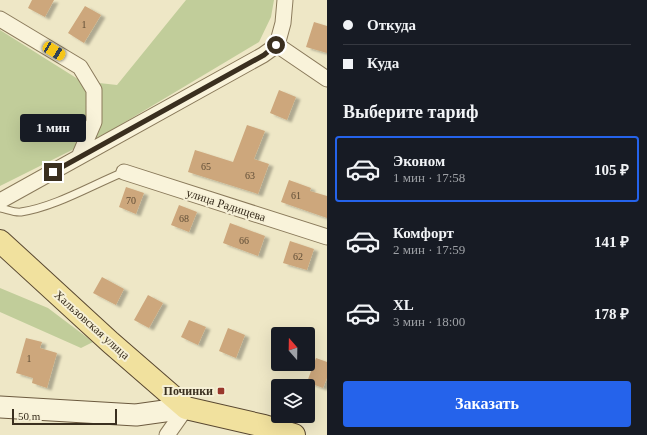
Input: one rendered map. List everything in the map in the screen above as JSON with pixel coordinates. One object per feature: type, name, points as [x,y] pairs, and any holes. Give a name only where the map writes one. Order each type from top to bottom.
[{"type":"main road","name":"Хальзовская улица","points":[[0,241],[110,342],[186,408]]},
{"type":"main road","points":[[186,408],[264,426],[294,435]]},
{"type":"street","points":[[0,201],[264,55],[276,45],[283,23],[285,0]]},
{"type":"street","points":[[0,19],[80,67],[94,90],[94,122],[79,157]]},
{"type":"street","points":[[276,45],[327,79]]},
{"type":"street","name":"улица Радищева","points":[[124,172],[327,237]]},
{"type":"street","points":[[0,408],[136,415],[186,408]]},
{"type":"street","points":[[167,435],[186,408]]},
{"type":"lane","points":[[0,208],[20,212],[55,203],[94,184],[124,172]]},
{"type":"green space","points":[[186,0],[274,0],[271,17],[259,42],[110,131],[0,186],[0,30],[81,81],[117,85]]},
{"type":"green space","points":[[0,288],[48,308],[93,342],[81,348],[0,312]]},
{"type":"building","points":[[32,0],[54,0],[45,17],[28,8]]},
{"type":"building","points":[[85,6],[101,15],[84,43],[68,33]]},
{"type":"building","points":[[314,22],[327,26],[327,53],[306,47]]},
{"type":"building","points":[[279,90],[296,97],[287,120],[270,113]]},
{"type":"building","points":[[247,125],[265,131],[254,159],[269,164],[258,194],[188,172],[195,150],[233,162]]},
{"type":"building","points":[[289,180],[311,188],[310,191],[327,196],[327,218],[281,202]]},
{"type":"building","points":[[126,187],[144,193],[136,214],[119,207]]},
{"type":"building","points":[[179,205],[197,212],[189,232],[171,225]]},
{"type":"building","points":[[230,223],[265,236],[258,256],[223,243]]},
{"type":"building","points":[[290,241],[314,249],[307,270],[283,263]]},
{"type":"building","points":[[102,277],[124,289],[116,305],[93,293]]},
{"type":"building","points":[[148,295],[163,303],[149,328],[134,320]]},
{"type":"building","points":[[189,320],[206,327],[198,345],[181,337]]},
{"type":"building","points":[[228,328],[245,335],[236,358],[219,351]]},
{"type":"building","points":[[26,338],[42,342],[40,348],[57,353],[47,388],[32,383],[33,378],[16,373]]},
{"type":"building","points":[[316,358],[327,362],[327,378],[323,388],[315,385],[315,379],[308,379],[311,371],[315,371]]},
{"type":"place","name":"Починки","points":[[221,391]]},
{"type":"route","points":[[53,172],[264,55],[276,45]]}]
